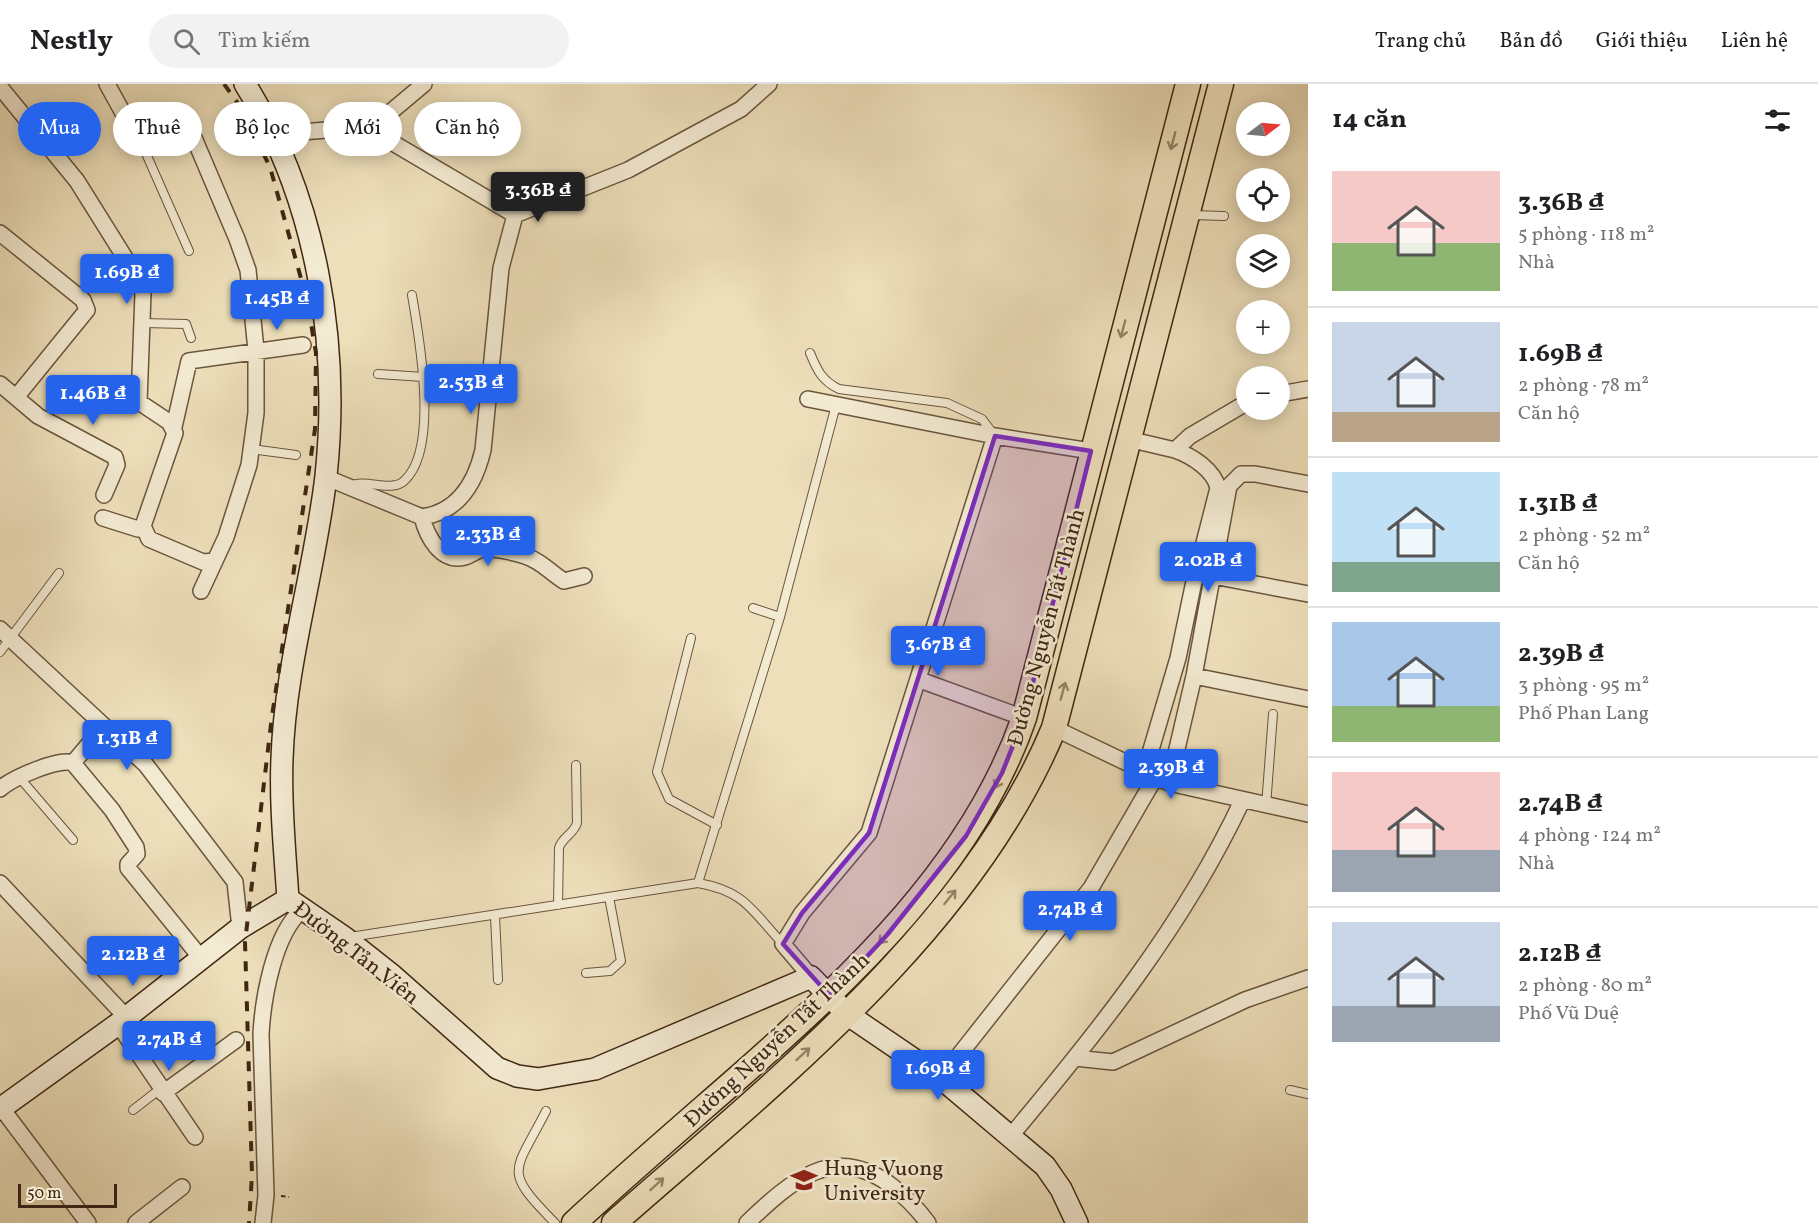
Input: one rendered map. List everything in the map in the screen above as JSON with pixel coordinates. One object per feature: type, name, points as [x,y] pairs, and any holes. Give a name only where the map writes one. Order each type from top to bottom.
[{"type":"main road","name":"Đường Nguyễn Tất Thành","points":[[573,1223],[830,996],[887,935],[966,836],[1002,773],[1024,718],[1091,451],[1188,84]]},
{"type":"main road","name":"Đường Nguyễn Tất Thành","points":[[614,1223],[847,1014],[906,952],[987,850],[1026,789],[1054,728],[1221,84]]},
{"type":"street","points":[[107,84],[117,102]]},
{"type":"street","name":"Đường Tản Viên","points":[[245,84],[255,102]]},
{"type":"street","points":[[402,102],[424,84]]},
{"type":"street","points":[[515,215],[628,170],[741,110],[769,84]]},
{"type":"street","points":[[0,87],[76,181],[137,278],[143,293],[139,402],[174,427]]},
{"type":"street","points":[[402,148],[515,215]]},
{"type":"street","points":[[201,591],[215,561],[249,465],[256,413],[256,351],[248,270],[202,156]]},
{"type":"street","name":"Đường Tản Viên","points":[[281,156],[307,227],[327,332],[330,412],[326,477],[292,679],[282,758],[295,905],[345,938],[497,1068],[517,1077],[538,1079],[595,1069],[811,977]]},
{"type":"street","points":[[326,477],[422,517],[436,515],[446,510],[467,492],[478,472],[483,450],[501,267],[515,215]]},
{"type":"street","points":[[0,232],[83,300],[87,310],[17,396]]},
{"type":"street","points":[[103,518],[138,529],[143,526],[176,433],[174,427],[189,361],[303,345]]},
{"type":"street","points":[[0,384],[38,416],[115,457],[117,465],[104,495]]},
{"type":"street","points":[[1290,392],[1308,389]]},
{"type":"street","points":[[808,399],[995,436],[1091,451]]},
{"type":"street","points":[[1175,450],[1190,436],[1236,410]]},
{"type":"street","points":[[995,436],[920,680],[869,833],[802,913],[783,944],[847,1014],[940,1078],[1045,1166],[1061,1189],[1077,1223]]},
{"type":"street","points":[[1128,439],[1186,454],[1215,478],[1218,488],[1193,586],[1157,776]]},
{"type":"street","points":[[940,1078],[1085,895],[1157,776],[1194,676],[1229,486],[1241,474],[1255,474],[1308,484]]},
{"type":"street","points":[[422,517],[424,528],[437,548],[450,557],[464,557],[482,549],[492,550],[535,559],[564,581],[573,581],[584,576]]},
{"type":"street","points":[[143,526],[149,539],[203,562],[215,561]]},
{"type":"street","points":[[1213,576],[1308,594]]},
{"type":"street","points":[[5,634],[158,780],[235,882],[240,928]]},
{"type":"street","points":[[1194,676],[1308,699]]},
{"type":"street","points":[[920,680],[1024,718]]},
{"type":"street","points":[[73,764],[104,726]]},
{"type":"street","points":[[1054,728],[1157,776],[1242,801],[1308,813]]},
{"type":"street","points":[[0,789],[18,776],[68,761],[73,764],[112,810],[136,847],[137,854],[128,864],[128,868],[201,958]]},
{"type":"street","points":[[1009,1138],[1076,1058],[1116,1005],[1217,855],[1242,801]]},
{"type":"street","points":[[0,883],[122,1020],[162,1091],[195,1137]]},
{"type":"street","points":[[88,1223],[1,1108],[122,1020],[240,928],[295,905]]},
{"type":"street","points":[[263,1223],[266,1195],[262,1009],[286,927],[295,905]]},
{"type":"street","points":[[1076,1058],[1113,1062],[1245,1000],[1308,978]]},
{"type":"street","points":[[162,1091],[236,1040]]},
{"type":"street","points":[[747,1223],[783,1189],[798,1180],[824,1167],[855,1166],[885,1181],[915,1205],[927,1223]]},
{"type":"street","points":[[145,1220],[182,1187]]},
{"type":"lane","points":[[147,156],[189,250]]},
{"type":"lane","points":[[1187,215],[1224,216]]},
{"type":"lane","points":[[349,487],[365,483],[396,486],[404,481],[419,454],[424,377],[412,295]]},
{"type":"lane","points":[[143,323],[186,324],[191,338]]},
{"type":"lane","points":[[810,353],[818,374],[827,383],[839,389],[947,403],[982,419],[995,436]]},
{"type":"lane","points":[[378,374],[424,377]]},
{"type":"lane","points":[[698,883],[780,616],[836,405]]},
{"type":"lane","points":[[251,449],[296,455]]},
{"type":"lane","points":[[0,652],[5,634],[59,573]]},
{"type":"lane","points":[[753,608],[780,616]]},
{"type":"lane","points":[[691,638],[657,772],[669,799],[717,825]]},
{"type":"lane","points":[[1266,806],[1273,714]]},
{"type":"lane","points":[[558,905],[561,841],[575,830],[577,823],[576,765]]},
{"type":"lane","points":[[18,776],[73,840]]},
{"type":"lane","points":[[345,938],[698,883],[718,887],[740,897],[783,944]]},
{"type":"lane","points":[[586,972],[610,971],[621,961],[609,897]]},
{"type":"lane","points":[[495,916],[498,980]]},
{"type":"lane","points":[[1290,1090],[1308,1094]]},
{"type":"lane","points":[[133,1110],[162,1091]]},
{"type":"lane","points":[[546,1111],[517,1168],[519,1181],[528,1196],[555,1223]]},
{"type":"path","points":[[446,510],[467,541]]},
{"type":"highlighted area","points":[[995,436],[1091,451],[1024,718],[1002,773],[966,836],[887,935],[830,996],[783,944],[802,913],[869,833]]},
{"type":"railway","points":[[224,84],[239,105],[270,167],[307,300],[316,353],[315,429],[272,716],[245,942],[252,1175],[249,1223]]},
{"type":"place","name":"Hung Vuong University","points":[[804,1180]]}]
